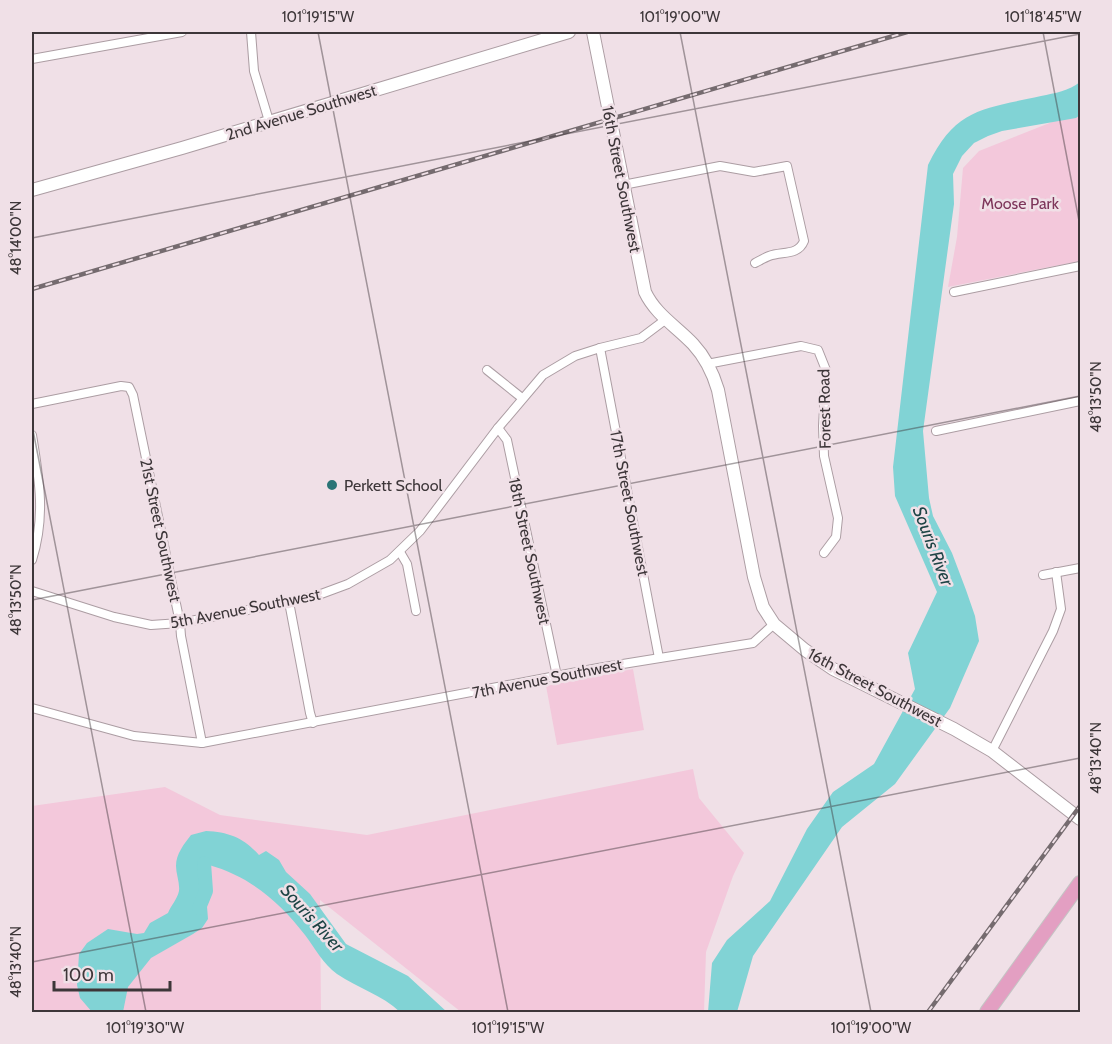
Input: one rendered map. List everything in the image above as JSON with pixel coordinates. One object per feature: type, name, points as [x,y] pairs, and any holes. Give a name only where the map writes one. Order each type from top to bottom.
[{"type":"main road","name":"2nd Avenue Southwest","points":[[32,190],[569,32]]},
{"type":"main road","name":"16th Street Southwest","points":[[593,32],[645,292],[651,304],[665,320]]},
{"type":"main road","points":[[665,320],[692,343],[707,364]]},
{"type":"main road","name":"16th Street Southwest","points":[[707,364],[718,390],[754,577],[763,607],[774,624],[805,650],[833,669],[992,751],[1080,819]]},
{"type":"main road","points":[[987,1012],[1080,884]]},
{"type":"street","points":[[32,59],[182,32]]},
{"type":"street","points":[[251,32],[254,71],[269,121]]},
{"type":"street","points":[[623,185],[720,166],[754,172],[787,166],[804,241],[801,248],[794,252],[769,256],[755,263]]},
{"type":"street","points":[[954,292],[1080,266]]},
{"type":"street","name":"5th Avenue Southwest","points":[[32,591],[134,622],[152,625],[180,623],[289,602],[348,584],[371,572],[400,552],[426,523],[498,428],[543,375],[575,356],[641,338],[665,320]]},
{"type":"street","name":"Forest Road","points":[[707,364],[801,346],[818,350],[826,370],[824,456],[838,518],[836,537],[824,553]]},
{"type":"street","name":"17th Street Southwest","points":[[600,348],[659,658]]},
{"type":"street","points":[[488,370],[522,398]]},
{"type":"street","name":"21st Street Southwest","points":[[32,404],[121,386],[129,387],[133,395],[180,623],[202,743]]},
{"type":"street","points":[[936,431],[1080,401]]},
{"type":"street","name":"18th Street Southwest","points":[[498,428],[507,440],[557,676]]},
{"type":"street","points":[[32,435],[42,500],[37,543],[32,560]]},
{"type":"street","points":[[400,552],[407,564],[416,611]]},
{"type":"street","points":[[1043,575],[1080,568]]},
{"type":"street","points":[[992,751],[1053,631],[1061,609],[1056,572]]},
{"type":"street","points":[[289,602],[310,713],[314,723]]},
{"type":"street","name":"7th Avenue Southwest","points":[[32,708],[134,736],[202,743],[557,676],[753,643],[774,624]]},
{"type":"green space","name":"Moose Park","points":[[1080,111],[1080,261],[948,287],[957,237],[963,168],[979,151]]},
{"type":"green space","points":[[633,669],[644,730],[557,745],[546,686]]},
{"type":"green space","points":[[693,769],[699,798],[744,853],[733,876],[706,952],[704,1012],[461,1012],[320,900],[321,1012],[32,1012],[32,806],[165,787],[220,815],[367,835]]},
{"type":"water","points":[[1080,82],[1080,115],[1076,118],[1002,131],[988,136],[974,143],[962,156],[953,174],[954,204],[923,431],[929,498],[933,516],[952,553],[966,590],[975,616],[979,641],[950,708],[895,784],[842,827],[753,956],[737,1012],[708,1012],[712,963],[727,940],[770,901],[807,829],[833,792],[874,764],[915,689],[908,653],[937,592],[895,496],[893,467],[928,165],[949,132],[961,121],[988,108],[1062,91]]},
{"type":"water","points":[[206,831],[236,837],[248,844],[259,855],[266,851],[279,860],[286,872],[310,894],[346,944],[408,976],[447,1012],[400,1012],[386,1001],[345,979],[328,966],[305,935],[274,901],[250,883],[209,865],[205,881],[208,919],[202,928],[151,958],[128,987],[123,1012],[92,1012],[80,998],[77,985],[79,954],[87,943],[108,929],[144,933],[150,923],[168,913],[179,891],[176,862],[179,853],[191,835]]},
{"type":"waterway","name":"Souris River","points":[[199,908],[206,891],[204,863]]},
{"type":"railway","points":[[32,289],[907,32]]},
{"type":"railway","points":[[928,1012],[1080,806]]},
{"type":"place","name":"Perkett School","points":[[332,485]]}]
